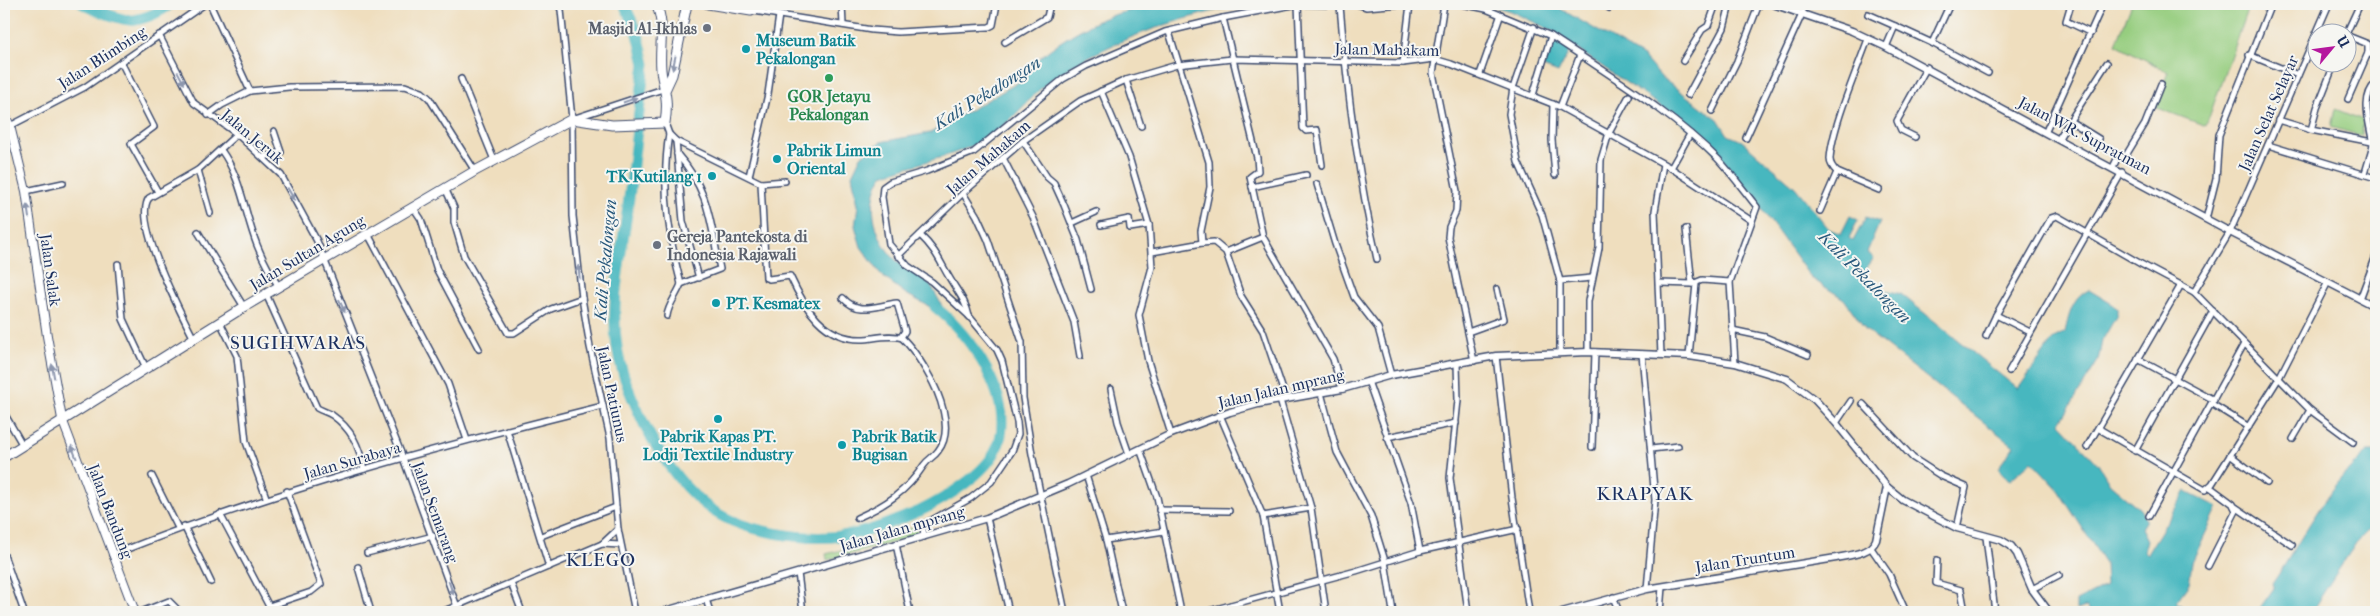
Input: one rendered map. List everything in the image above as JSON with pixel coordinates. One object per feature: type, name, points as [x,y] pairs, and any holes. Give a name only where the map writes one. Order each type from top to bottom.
[{"type":"main road","points":[[572,119],[612,125],[661,122],[667,104],[666,88],[662,77],[662,28],[656,4]]},
{"type":"main road","points":[[666,88],[672,75],[687,4]]},
{"type":"main road","points":[[708,4],[751,11],[765,4]]},
{"type":"main road","name":"Jalan Salak","points":[[4,113],[10,126],[26,191],[47,336],[62,419]]},
{"type":"main road","name":"Jalan Sultan Agung","points":[[4,457],[193,337],[445,188],[572,119]]},
{"type":"main road","name":"Jalan Bandung","points":[[62,419],[112,555],[136,612]]},
{"type":"street","name":"Jalan Blimbing","points":[[10,126],[85,87],[205,4]]},
{"type":"street","points":[[210,4],[250,91]]},
{"type":"street","points":[[558,4],[561,10],[572,119]]},
{"type":"street","points":[[842,4],[843,25]]},
{"type":"street","points":[[751,11],[898,32],[990,27],[995,19],[997,4]]},
{"type":"street","points":[[1005,42],[1047,17],[1050,4]]},
{"type":"street","points":[[924,537],[923,527],[925,524],[971,498],[991,482],[1005,464],[1018,434],[1002,361],[996,350],[969,316],[932,282],[908,266],[887,240],[882,197],[886,184],[974,152],[1063,79],[1086,66],[1169,32],[1223,18],[1298,4],[1348,4]]},
{"type":"street","points":[[1298,4],[1302,128],[1306,131],[1317,130],[1322,165]]},
{"type":"street","points":[[1357,4],[1366,7],[1401,4]]},
{"type":"street","points":[[1404,63],[1410,4]]},
{"type":"street","points":[[1444,4],[1433,73],[1457,200],[1456,211],[1449,227],[1448,237],[1474,361]]},
{"type":"street","points":[[1462,4],[1501,14],[1552,36],[1633,90],[1690,134],[1720,162],[1757,207],[1730,282],[1735,364]]},
{"type":"street","points":[[1683,61],[1702,30],[1708,26],[1716,4]]},
{"type":"street","points":[[1688,95],[1724,28],[1730,4]]},
{"type":"street","points":[[1712,111],[1737,61],[1759,4]]},
{"type":"street","name":"Jalan WR. Supratman","points":[[1773,4],[1803,12],[1886,46],[2048,126],[2060,136],[2116,162],[2122,172],[2206,219],[2231,229],[2376,307]]},
{"type":"street","points":[[1932,44],[1950,4]]},
{"type":"street","points":[[2071,4],[2066,21],[2091,32]]},
{"type":"street","points":[[2048,126],[2103,4]]},
{"type":"street","points":[[2206,219],[2216,179],[2219,134],[2271,4]]},
{"type":"street","name":"Jalan Selat Selayar","points":[[2194,292],[2231,229],[2329,4]]},
{"type":"street","points":[[2352,22],[2360,4]]},
{"type":"street","points":[[1341,5],[1345,60],[1367,212],[1377,258]]},
{"type":"street","points":[[1746,138],[1803,12]]},
{"type":"street","points":[[1480,74],[1501,14]]},
{"type":"street","points":[[1868,14],[1988,73]]},
{"type":"street","points":[[750,176],[768,94],[780,15]]},
{"type":"street","points":[[1223,18],[1257,158],[1258,171],[1250,177],[1263,237],[1333,359],[1342,389]]},
{"type":"street","points":[[1886,46],[1894,26]]},
{"type":"street","points":[[1534,27],[1512,88],[1508,107],[1518,162],[1542,215],[1560,281],[1560,353]]},
{"type":"street","points":[[1169,32],[1209,162],[1210,187],[1200,231],[1202,243]]},
{"type":"street","name":"Jalan Jeruk","points":[[159,35],[194,103],[208,115],[237,134],[264,157],[280,175],[317,241],[324,260]]},
{"type":"street","points":[[1533,95],[1552,36]]},
{"type":"street","points":[[1868,39],[1839,124],[1830,162],[1837,172],[1879,190]]},
{"type":"street","points":[[2348,99],[2368,53],[2368,44],[2358,39]]},
{"type":"street","points":[[2368,53],[2376,57]]},
{"type":"street","points":[[2249,55],[2298,75]]},
{"type":"street","points":[[1560,107],[1580,56]]},
{"type":"street","name":"Jalan Mahakam","points":[[898,256],[1003,158],[1052,119],[1101,91],[1126,80],[1178,64],[1232,59],[1345,60],[1404,63],[1434,60],[1480,74],[1560,107],[1609,133],[1671,168],[1752,220]]},
{"type":"street","points":[[121,62],[154,127],[131,144],[158,192]]},
{"type":"street","points":[[2060,136],[2107,62]]},
{"type":"street","points":[[1915,137],[1901,130],[1897,121],[1927,67]]},
{"type":"street","points":[[2311,130],[2317,108],[2331,72]]},
{"type":"street","points":[[461,80],[494,160]]},
{"type":"street","points":[[1126,80],[1141,126]]},
{"type":"street","points":[[2365,174],[2374,145],[2366,107],[2376,83]]},
{"type":"street","points":[[208,115],[222,105],[250,91],[289,87],[378,84],[413,88],[429,98],[475,171]]},
{"type":"street","points":[[2116,162],[2126,156],[2145,124],[2161,84]]},
{"type":"street","name":"Jalan Sultan Agung","points":[[572,119],[666,88]]},
{"type":"street","points":[[1101,91],[1129,157],[1149,225],[1152,252],[1151,274],[1139,315],[1148,362],[1171,434]]},
{"type":"street","points":[[1592,446],[1591,352],[1586,320],[1592,278],[1599,248],[1601,160],[1609,133],[1629,96]]},
{"type":"street","points":[[1553,104],[1552,140],[1555,175]]},
{"type":"street","name":"Jalan Patiunus","points":[[572,119],[573,216],[582,298],[610,438],[620,545],[635,612]]},
{"type":"street","points":[[2278,120],[2374,145]]},
{"type":"street","points":[[661,122],[668,134],[676,141],[761,183],[785,180]]},
{"type":"street","points":[[2070,122],[2099,138]]},
{"type":"street","points":[[264,157],[280,152],[274,131]]},
{"type":"street","points":[[193,337],[168,286],[150,239],[146,220],[146,205],[149,198],[198,170],[237,134]]},
{"type":"street","points":[[667,316],[668,308],[677,295],[681,284],[669,227],[665,165],[668,134]]},
{"type":"street","points":[[1671,168],[1690,134]]},
{"type":"street","points":[[676,141],[683,221],[699,278]]},
{"type":"street","points":[[1023,141],[1054,183],[1072,223],[1091,289]]},
{"type":"street","points":[[2268,145],[2376,178]]},
{"type":"street","points":[[221,150],[232,164],[240,185],[256,244],[279,287]]},
{"type":"street","points":[[677,154],[697,180],[704,194],[720,269],[681,284]]},
{"type":"street","points":[[1003,158],[1033,217],[1073,319],[1080,356]]},
{"type":"street","points":[[1661,355],[1655,211],[1663,164]]},
{"type":"street","points":[[198,170],[210,213]]},
{"type":"street","points":[[1820,211],[1837,172]]},
{"type":"street","points":[[2009,371],[2030,332],[2061,283],[2122,172]]},
{"type":"street","points":[[1252,187],[1306,176]]},
{"type":"street","points":[[26,191],[63,182]]},
{"type":"street","points":[[761,183],[766,278],[790,276],[810,315],[835,334],[857,339],[901,337]]},
{"type":"street","points":[[1317,184],[1335,244],[1354,297],[1378,328],[1391,375]]},
{"type":"street","points":[[445,188],[454,208],[454,222],[464,256],[508,333],[514,333],[555,307],[582,298]]},
{"type":"street","points":[[963,194],[977,216],[988,240],[1022,342],[1023,398],[1032,454],[1065,612]]},
{"type":"street","points":[[413,207],[421,219],[441,278],[480,349]]},
{"type":"street","points":[[1072,223],[1096,212]]},
{"type":"street","points":[[1986,336],[2052,217],[2057,216],[2194,292],[2310,410],[2353,442]]},
{"type":"street","points":[[1101,225],[1129,220],[1130,228],[1149,225]]},
{"type":"street","points":[[1686,229],[1694,284],[1689,356]]},
{"type":"street","points":[[198,232],[244,307]]},
{"type":"street","points":[[368,233],[448,384],[467,440]]},
{"type":"street","points":[[920,235],[939,256],[948,277],[966,302],[969,316]]},
{"type":"street","points":[[1226,252],[1263,237]]},
{"type":"street","points":[[1152,252],[1214,242],[1226,252],[1241,296],[1264,331],[1273,355],[1311,508],[1326,612]]},
{"type":"street","points":[[2360,299],[2376,256]]},
{"type":"street","name":"Jalan Semarang","points":[[324,260],[403,458],[459,612]]},
{"type":"street","points":[[118,264],[123,320],[146,368]]},
{"type":"street","points":[[1560,281],[1592,278]]},
{"type":"street","points":[[1659,283],[1694,284],[1702,280],[1730,282]]},
{"type":"street","points":[[2099,426],[2101,430],[2135,451],[2204,490],[2210,487],[2279,378],[2328,282]]},
{"type":"street","points":[[2087,447],[2181,285]]},
{"type":"street","points":[[1468,332],[1504,319],[1498,289]]},
{"type":"street","points":[[266,294],[317,408],[334,417],[350,431],[357,442],[364,470]]},
{"type":"street","points":[[843,298],[852,306],[868,309],[896,302],[906,330],[901,337]]},
{"type":"street","points":[[2135,451],[2213,311]]},
{"type":"street","points":[[1996,315],[2030,332]]},
{"type":"street","points":[[220,322],[237,356],[246,442],[266,497]]},
{"type":"street","points":[[1732,330],[1765,337],[1808,355]]},
{"type":"street","points":[[857,518],[884,506],[913,482],[930,457],[938,451],[942,442],[945,416],[938,392],[923,365],[901,337]]},
{"type":"street","points":[[2149,516],[2244,344]]},
{"type":"street","name":"Jalan Jalan mprang","points":[[662,612],[987,518],[1042,496],[1171,434],[1220,415],[1258,404],[1342,389],[1391,375],[1496,356],[1591,352],[1689,356],[1735,364],[1777,375],[1799,386],[1836,422],[1887,487],[1922,511],[1958,528],[2006,542],[2014,549],[2032,589],[2049,612]]},
{"type":"street","points":[[1642,354],[1655,500],[1646,589]]},
{"type":"street","points":[[1496,356],[1512,498],[1529,612]]},
{"type":"street","points":[[2138,359],[2213,402],[2249,427]]},
{"type":"street","points":[[1458,363],[1456,423],[1450,478],[1468,612]]},
{"type":"street","points":[[1368,381],[1411,503],[1420,551]]},
{"type":"street","points":[[1111,388],[1118,422],[1129,454]]},
{"type":"street","points":[[1321,393],[1337,452],[1367,506],[1385,561],[1393,612]]},
{"type":"street","points":[[1836,422],[1851,401]]},
{"type":"street","points":[[1864,404],[1913,458],[1941,476],[1966,487],[1958,528]]},
{"type":"street","name":"Jalan Surabaya","points":[[112,555],[178,528],[266,497],[467,440],[603,406]]},
{"type":"street","points":[[2293,439],[2310,410]]},
{"type":"street","points":[[4,413],[22,444]]},
{"type":"street","points":[[1220,415],[1263,516],[1280,612]]},
{"type":"street","points":[[1387,437],[1456,423]]},
{"type":"street","points":[[507,430],[549,567]]},
{"type":"street","points":[[1651,449],[1678,446]]},
{"type":"street","points":[[1140,449],[1159,510],[1182,612]]},
{"type":"street","points":[[2230,455],[2267,483]]},
{"type":"street","points":[[1086,475],[1106,540],[1122,612]]},
{"type":"street","points":[[152,476],[178,528]]},
{"type":"street","points":[[1887,487],[1876,540],[1871,548],[1889,574],[1906,612]]},
{"type":"street","points":[[2210,487],[2292,545]]},
{"type":"street","points":[[269,606],[311,592],[320,587],[321,584],[287,491]]},
{"type":"street","points":[[2208,566],[2236,513],[2234,505]]},
{"type":"street","points":[[541,536],[616,507]]},
{"type":"street","points":[[1263,516],[1311,508]]},
{"type":"street","points":[[1159,510],[1229,511]]},
{"type":"street","points":[[220,514],[272,612]]},
{"type":"street","points":[[987,518],[1008,612]]},
{"type":"street","points":[[184,526],[211,582]]},
{"type":"street","points":[[442,612],[602,544],[618,529]]},
{"type":"street","points":[[1205,612],[1420,551],[1518,529]]},
{"type":"street","points":[[1106,540],[1164,530]]},
{"type":"street","points":[[367,553],[432,536]]},
{"type":"street","points":[[1986,537],[1995,612]]},
{"type":"street","points":[[602,544],[620,545]]},
{"type":"street","points":[[896,544],[910,612]]},
{"type":"street","name":"Jalan Truntum","points":[[1566,612],[1646,589],[1836,558],[1871,548]]},
{"type":"street","points":[[4,555],[24,612]]},
{"type":"street","points":[[1937,560],[1936,583],[1961,590],[1964,612]]},
{"type":"street","points":[[358,567],[371,612]]},
{"type":"street","points":[[798,573],[803,612]]},
{"type":"street","points":[[2032,589],[2059,574]]},
{"type":"street","points":[[512,583],[522,612]]},
{"type":"street","points":[[1660,612],[1662,587]]},
{"type":"street","points":[[1613,597],[1619,612]]},
{"type":"street","points":[[706,599],[710,612]]},
{"type":"street","points":[[141,612],[169,601],[180,612]]},
{"type":"street","points":[[1231,605],[1233,612]]},
{"type":"green space","points":[[2132,4],[2249,4],[2206,126],[2155,107],[2168,72],[2116,44]]},
{"type":"green space","points":[[2335,109],[2363,120],[2362,136],[2331,127]]},
{"type":"green space","points":[[915,526],[919,536],[827,560],[826,554],[889,538]]},
{"type":"water","points":[[1158,4],[1254,4],[1177,21],[1124,40],[1076,64],[1055,77],[1039,90],[1009,121],[981,142],[954,153],[883,175],[877,185],[874,197],[873,209],[878,233],[891,255],[899,263],[922,276],[928,282],[947,316],[906,294],[882,276],[861,247],[855,226],[858,205],[852,175],[861,156],[880,142],[930,133],[1019,82],[1045,53],[1067,38],[1102,19]]},
{"type":"water","points":[[1486,4],[1552,4],[1643,57],[1662,78],[1718,119],[1728,135],[1742,141],[1795,187],[1829,229],[1841,234],[1850,216],[1858,220],[1849,238],[1853,241],[1866,217],[1880,222],[1867,252],[1874,258],[1865,270],[1867,281],[1881,289],[1901,294],[2018,389],[2054,338],[2065,332],[2072,308],[2083,293],[2089,290],[2117,307],[2117,315],[2102,341],[2098,361],[2060,423],[2098,464],[2110,484],[2140,509],[2146,520],[2141,528],[2147,540],[2144,551],[2147,554],[2186,491],[2218,507],[2192,562],[2189,584],[2176,602],[2193,612],[2120,612],[2115,610],[2113,612],[2091,612],[2086,607],[2076,610],[2076,601],[2106,586],[2105,563],[2056,487],[2032,461],[2009,481],[1998,468],[2014,446],[1866,330],[1844,299],[1811,278],[1747,189],[1709,146],[1668,111],[1572,46],[1558,73],[1543,67],[1553,31],[1510,11]]},
{"type":"water","points":[[2368,452],[2376,452],[2376,523],[2356,543],[2311,612],[2257,612],[2274,588],[2272,584],[2327,498],[2353,466]]},
{"type":"waterway","name":"Kali Pekalongan","points":[[83,4],[109,15],[130,20],[149,16],[171,4]]},
{"type":"waterway","name":"Kali Pekalongan","points":[[624,4],[638,34],[645,64],[617,280],[615,314],[617,347],[625,378],[646,428],[674,473],[701,502],[725,518],[757,529],[793,536],[842,536],[891,523],[920,511],[952,493],[974,476],[984,467],[997,448],[1002,430],[1001,410],[996,390],[976,352],[963,334],[935,307]]},
{"type":"place","name":"Masjid Al-Ikhlas","points":[[707,28]]},
{"type":"place","name":"Museum Batik Pekalongan","points":[[746,49]]},
{"type":"place","name":"GOR Jetayu Pekalongan","points":[[829,78]]},
{"type":"place","name":"Pabrik Limun Oriental","points":[[777,159]]},
{"type":"place","name":"TK Kutilang 1","points":[[712,176]]},
{"type":"place","name":"Gereja Pantekosta di Indonesia Rajawali","points":[[657,245]]},
{"type":"place","name":"PT. Kesmatex","points":[[716,303]]},
{"type":"place","name":"Pabrik Kapas PT. Lodji Textile Industry","points":[[718,419]]},
{"type":"place","name":"Pabrik Batik Bugisan","points":[[842,445]]},
{"type":"district","name":"SUGIHWARAS","points":[[298,342]]},
{"type":"district","name":"KRAPYAK","points":[[1645,493]]},
{"type":"district","name":"KLEGO","points":[[601,559]]}]
